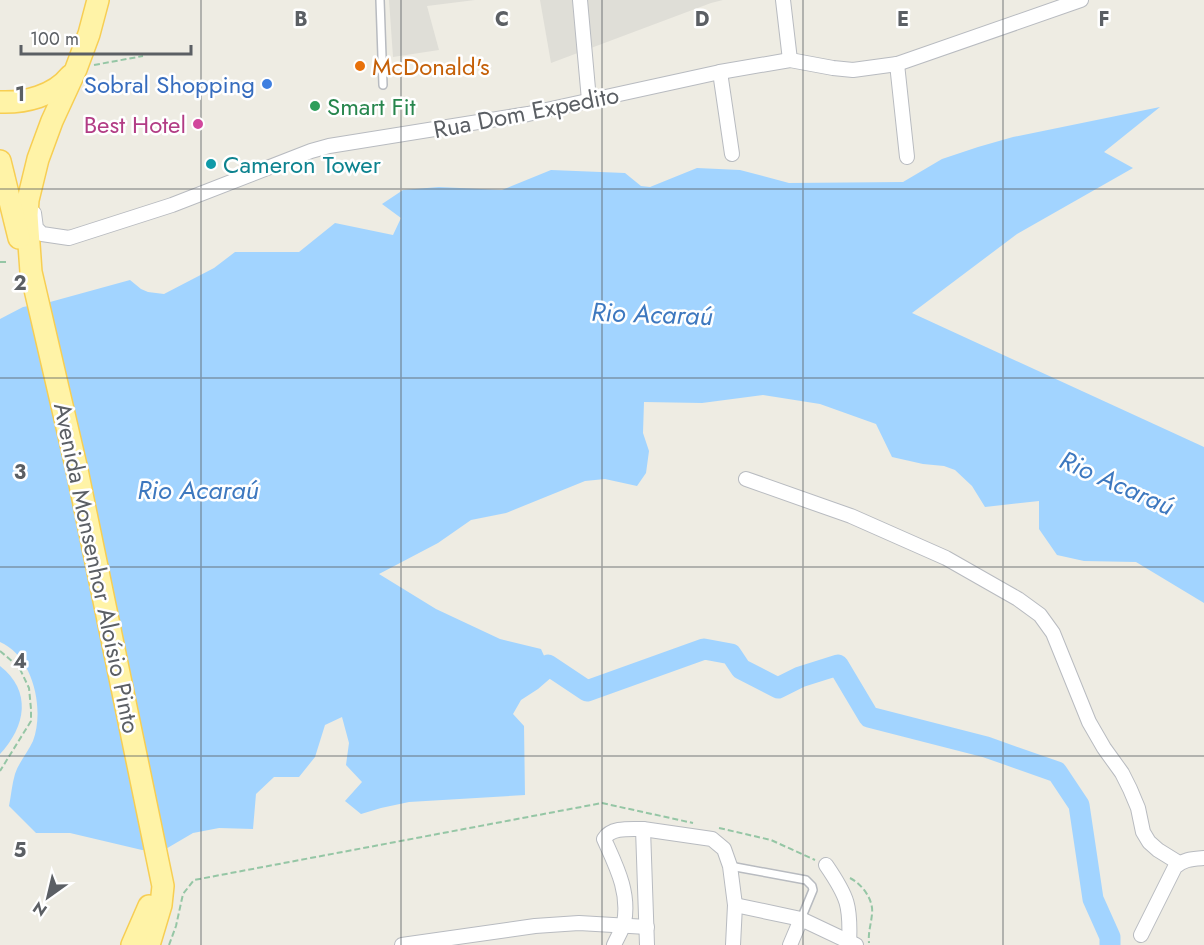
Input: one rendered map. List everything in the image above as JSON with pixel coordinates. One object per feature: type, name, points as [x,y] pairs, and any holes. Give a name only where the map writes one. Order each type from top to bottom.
[{"type":"main road","name":"Avenida Monsenhor Aloísio Pinto","points":[[31,272],[27,215],[32,183],[52,121],[89,34],[94,4]]},
{"type":"main road","points":[[0,102],[42,96],[64,84],[76,69]]},
{"type":"main road","name":"Avenida Monsenhor Aloísio Pinto","points":[[0,161],[20,243],[31,272],[77,470],[163,886],[161,905],[149,945]]},
{"type":"main road","name":"Avenida Monsenhor Aloísio Pinto","points":[[132,945],[150,902],[159,865]]},
{"type":"street","points":[[580,0],[589,100]]},
{"type":"street","points":[[783,0],[790,60]]},
{"type":"street","name":"Rua Dom Expedito","points":[[32,183],[36,228],[42,234],[69,238],[172,205],[329,146],[528,114],[720,72],[790,60],[853,70],[897,64],[1081,0]]},
{"type":"street","points":[[897,64],[907,157]]},
{"type":"street","points":[[720,72],[732,154]]},
{"type":"street","points":[[746,479],[851,516],[946,558],[1018,599],[1040,615],[1053,633],[1089,722],[1122,773],[1134,798],[1143,832],[1158,850],[1179,863]]},
{"type":"street","points":[[614,945],[624,925],[625,892],[621,877],[604,839],[610,832],[629,829],[712,839],[724,849],[730,866],[735,905],[733,945]]},
{"type":"street","points":[[643,829],[647,945]]},
{"type":"street","points":[[1141,935],[1175,867],[1186,860],[1204,858]]},
{"type":"street","points":[[826,865],[847,900],[852,944]]},
{"type":"street","points":[[735,905],[801,919],[852,944]]},
{"type":"street","points":[[790,945],[801,919]]},
{"type":"street","points":[[402,945],[536,926],[579,923],[647,927]]},
{"type":"lane","points":[[380,0],[383,85]]},
{"type":"lane","points":[[730,866],[809,882],[813,890],[801,919]]},
{"type":"path","points":[[76,69],[143,56]]},
{"type":"path","points":[[0,262],[8,262]]},
{"type":"path","points":[[0,651],[19,667],[29,688],[31,721],[0,771]]},
{"type":"path","points":[[169,945],[183,894],[194,880],[602,803],[701,824]]},
{"type":"path","points":[[713,827],[771,840],[826,865]]},
{"type":"shaded area","points":[[389,0],[475,0],[427,6],[439,50],[393,57]]},
{"type":"shaded area","points":[[540,0],[723,0],[551,63]]},
{"type":"water","name":"Rio Acaraú","points":[[1160,107],[1104,152],[1133,168],[1017,234],[912,313],[1204,447],[1204,603],[1136,562],[1084,561],[1057,555],[1039,529],[1039,501],[985,507],[972,486],[955,470],[892,457],[876,424],[820,404],[763,395],[702,403],[644,402],[643,433],[649,451],[646,473],[637,486],[605,479],[585,481],[506,513],[471,520],[438,543],[379,574],[436,609],[500,639],[541,649],[553,676],[521,700],[513,714],[524,726],[525,795],[409,802],[361,814],[345,801],[362,782],[346,765],[349,743],[342,717],[325,725],[315,757],[299,777],[274,777],[256,794],[253,829],[219,828],[193,833],[164,850],[142,850],[70,833],[36,833],[9,806],[15,774],[33,741],[38,714],[37,699],[28,671],[21,659],[0,642],[0,319],[23,307],[130,280],[148,292],[164,294],[214,268],[235,252],[299,252],[335,223],[393,235],[401,218],[382,204],[403,190],[439,187],[502,190],[551,170],[625,173],[641,186],[650,187],[697,168],[740,170],[789,183],[903,182],[942,159],[978,147],[1013,137]]},
{"type":"water","points":[[0,666],[17,686],[22,709],[15,732],[0,754]]},
{"type":"waterway","points":[[548,665],[587,691],[704,649],[731,654],[741,669],[778,688],[800,677],[838,665],[869,717],[986,747],[1057,772],[1079,805],[1093,899],[1110,937],[1110,945]]},
{"type":"place","name":"McDonald's","points":[[360,66]]},
{"type":"place","name":"Sobral Shopping","points":[[267,84]]},
{"type":"place","name":"Smart Fit","points":[[315,106]]},
{"type":"place","name":"Best Hotel","points":[[198,124]]},
{"type":"place","name":"Cameron Tower","points":[[211,164]]}]
